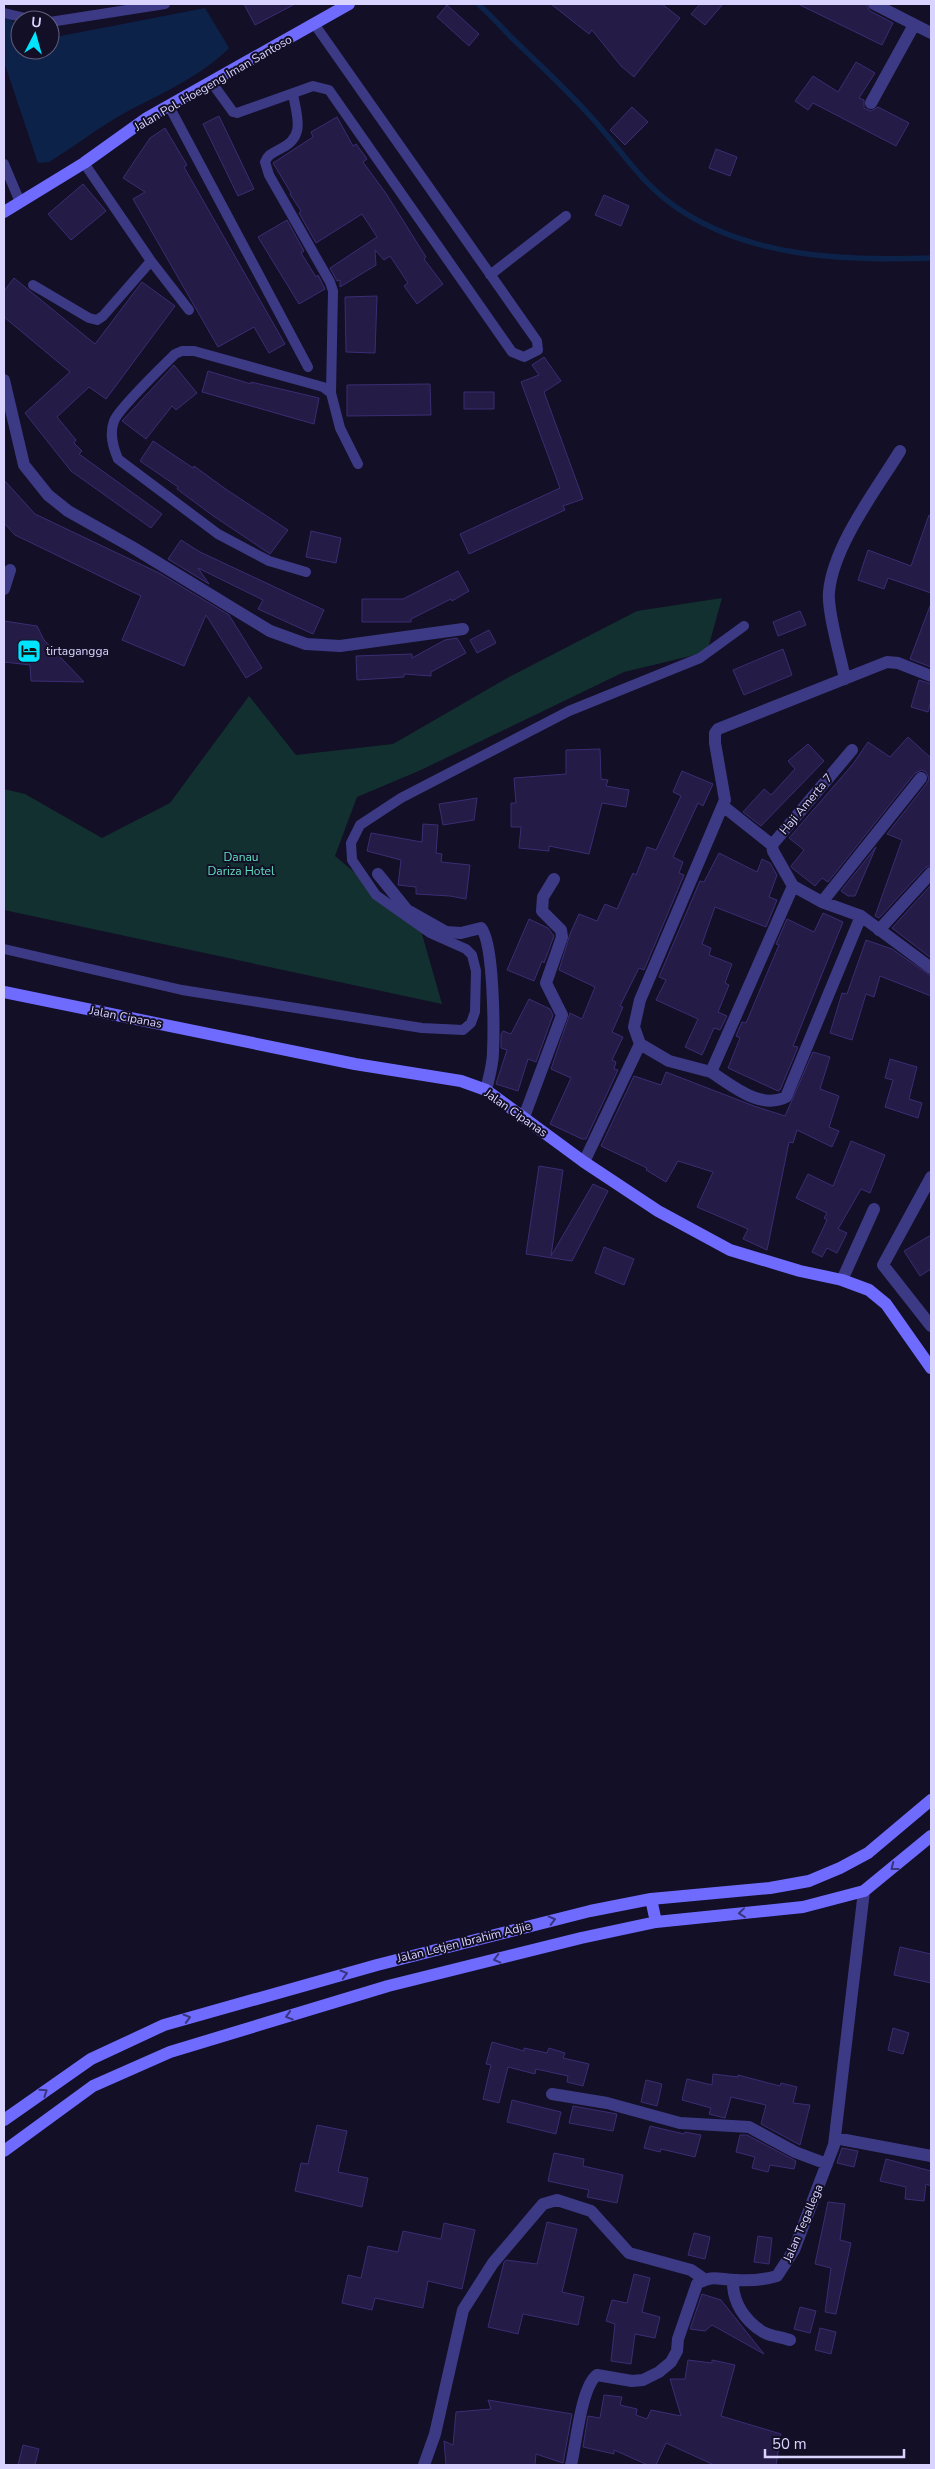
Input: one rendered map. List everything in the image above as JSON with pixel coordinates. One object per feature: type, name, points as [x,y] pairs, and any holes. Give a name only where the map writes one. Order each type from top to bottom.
[{"type":"street","name":"Jalan Pol. Hoegeng Iman Santoso","points":[[4,212],[84,163],[147,118],[315,25],[349,4]]},
{"type":"street","points":[[874,4],[931,33]]},
{"type":"street","points":[[871,103],[914,24]]},
{"type":"street","points":[[4,380],[15,436],[24,465],[48,495],[68,511],[132,546],[270,631],[306,644],[340,646],[463,630]]},
{"type":"street","points":[[845,679],[828,593],[833,570],[852,529],[900,451]]},
{"type":"street","points":[[4,589],[10,570]]},
{"type":"street","points":[[861,916],[786,1097],[776,1102],[764,1102],[742,1092],[711,1072],[669,1060],[640,1044],[634,1027],[640,1000],[726,800],[714,733],[718,729],[887,662],[898,663],[931,676]]},
{"type":"street","name":"Haji Amerta 7","points":[[793,886],[773,851],[772,845],[852,750]]},
{"type":"street","points":[[822,902],[921,778]]},
{"type":"street","points":[[723,806],[772,845]]},
{"type":"street","points":[[879,930],[931,873]]},
{"type":"street","points":[[378,874],[407,910],[446,932],[461,933],[481,928],[484,932],[490,952],[493,1036],[492,1068],[486,1090]]},
{"type":"street","points":[[524,1116],[562,1015],[546,983],[562,938],[561,930],[542,911],[543,897],[554,879]]},
{"type":"street","points":[[711,1072],[793,886],[822,902],[861,916],[931,968]]},
{"type":"street","name":"Jalan Cipanas","points":[[4,992],[355,1064],[461,1081],[486,1090],[524,1116],[584,1162],[658,1211],[730,1250],[800,1271],[842,1280],[869,1290],[886,1304],[931,1368]]},
{"type":"street","points":[[584,1162],[640,1044]]},
{"type":"street","points":[[931,1177],[883,1265],[931,1326]]},
{"type":"street","points":[[842,1280],[874,1208]]},
{"type":"street","name":"Jalan Letjen Ibrahim Adjie","points":[[4,2120],[92,2059],[164,2025],[377,1965],[590,1911],[651,1899],[770,1888],[809,1881],[840,1868],[868,1853],[931,1800]]},
{"type":"street","name":"Jalan Letjen Ibrahim Adjie","points":[[4,2151],[93,2086],[170,2052],[388,1986],[581,1938],[656,1922],[803,1907],[864,1891],[931,1836]]},
{"type":"street","name":"Jalan Tegallega","points":[[704,2279],[713,2276],[733,2280],[760,2280],[777,2276],[786,2266],[794,2250],[828,2164],[836,2138],[864,1891]]},
{"type":"street","points":[[651,1899],[656,1922]]},
{"type":"street","points":[[552,2094],[607,2103],[680,2123],[749,2127],[794,2152],[828,2164]]},
{"type":"street","points":[[836,2138],[931,2156]]},
{"type":"street","points":[[424,2465],[435,2434],[463,2310],[493,2263],[543,2204],[557,2200],[591,2212],[629,2253],[692,2270],[704,2279],[697,2284],[678,2339],[677,2351],[671,2362],[659,2372],[643,2380],[632,2381],[597,2376],[591,2380],[581,2413],[572,2465]]},
{"type":"street","points":[[733,2280],[732,2290],[737,2306],[749,2319],[764,2332],[790,2340]]},
{"type":"lane","points":[[60,20],[165,4]]},
{"type":"lane","points":[[212,83],[233,112],[237,113],[313,86],[329,90],[512,352],[524,357],[538,350],[539,344],[315,25]]},
{"type":"lane","points":[[293,94],[298,128],[296,137],[287,146],[268,155],[265,162],[269,175],[330,282],[333,291],[331,393],[340,428],[358,464]]},
{"type":"lane","points":[[169,106],[308,367]]},
{"type":"lane","points":[[84,163],[151,261],[189,310]]},
{"type":"lane","points":[[4,164],[7,184],[20,202]]},
{"type":"lane","points":[[490,275],[566,216]]},
{"type":"lane","points":[[33,284],[89,318],[97,320],[104,316],[151,261]]},
{"type":"lane","points":[[306,572],[269,561],[218,534],[118,459],[113,447],[113,423],[116,416],[175,354],[182,351],[194,351],[323,386],[331,393]]},
{"type":"lane","points":[[4,949],[182,990],[422,1028],[463,1030],[471,1023],[475,1012],[476,971],[472,955],[466,949],[430,934],[376,895],[352,860],[352,843],[360,825],[401,798],[569,711],[700,658],[744,626]]},
{"type":"green space","name":"Danau Dariza Hotel","points":[[722,598],[707,652],[624,672],[421,770],[357,797],[335,856],[420,927],[442,1004],[4,910],[4,789],[25,794],[102,838],[170,803],[249,696],[296,755],[393,744],[509,677],[637,611]]},
{"type":"water","points":[[205,8],[229,48],[218,59],[192,77],[112,120],[49,162],[38,163],[4,62],[4,20],[8,15],[10,18],[10,60],[60,60],[60,36]]},
{"type":"building","points":[[244,4],[295,4],[255,25]]},
{"type":"building","points":[[551,4],[662,4],[680,18],[634,77],[621,66],[592,30],[589,34]]},
{"type":"building","points":[[700,4],[723,4],[705,25],[691,14]]},
{"type":"building","points":[[798,4],[866,4],[870,11],[893,23],[882,45]]},
{"type":"building","points":[[447,5],[479,34],[469,46],[437,17]]},
{"type":"building","points":[[856,62],[875,73],[859,98],[864,100],[864,108],[871,111],[878,107],[909,123],[896,146],[813,103],[808,110],[795,101],[813,76],[838,92]]},
{"type":"building","points":[[632,107],[648,122],[625,145],[610,130]]},
{"type":"building","points":[[219,116],[254,189],[238,196],[203,124]]},
{"type":"building","points":[[337,117],[353,146],[356,144],[367,159],[363,162],[387,195],[426,257],[424,259],[443,284],[417,304],[404,286],[408,283],[390,256],[384,260],[375,250],[376,265],[340,287],[340,280],[337,281],[330,268],[377,237],[362,214],[316,243],[299,213],[301,211],[273,163],[313,137],[311,132]]},
{"type":"building","points":[[165,128],[187,165],[184,167],[285,344],[269,353],[254,327],[218,347],[133,199],[145,192],[123,178],[150,138]]},
{"type":"building","points":[[716,149],[737,157],[730,176],[709,168]]},
{"type":"building","points":[[83,184],[106,211],[71,240],[48,214]]},
{"type":"building","points":[[604,195],[629,206],[621,226],[595,215]]},
{"type":"building","points":[[287,220],[304,251],[301,253],[316,277],[318,275],[325,289],[299,304],[258,237]]},
{"type":"building","points":[[14,278],[95,344],[142,282],[175,306],[106,399],[89,387],[57,417],[76,440],[74,443],[82,451],[79,454],[162,514],[151,528],[71,471],[25,413],[70,372],[4,317],[4,291]]},
{"type":"building","points":[[377,296],[375,353],[346,352],[345,297]]},
{"type":"building","points":[[544,357],[561,381],[544,392],[583,499],[563,506],[565,510],[469,554],[460,534],[560,488],[521,382],[539,375],[532,365]]},
{"type":"building","points":[[174,365],[197,393],[176,410],[172,406],[146,439],[122,421]]},
{"type":"building","points":[[208,371],[251,384],[251,382],[319,398],[314,424],[202,392]]},
{"type":"building","points":[[430,384],[431,415],[347,416],[347,385]]},
{"type":"building","points":[[464,392],[494,392],[494,409],[464,409]]},
{"type":"building","points":[[153,441],[193,468],[194,466],[288,530],[270,554],[212,515],[177,489],[178,487],[140,461]]},
{"type":"building","points":[[4,480],[35,514],[159,573],[229,615],[262,668],[246,678],[206,615],[184,666],[122,640],[141,596],[15,535],[4,523]]},
{"type":"building","points":[[929,515],[931,516],[931,593],[888,578],[884,589],[858,580],[868,550],[911,566]]},
{"type":"building","points":[[311,531],[341,538],[336,563],[306,557]]},
{"type":"building","points":[[181,540],[200,552],[324,610],[313,634],[258,609],[263,600],[198,568],[209,584],[168,559]]},
{"type":"building","points":[[458,571],[469,591],[452,601],[451,599],[411,619],[411,622],[362,622],[362,599],[403,599]]},
{"type":"building","points":[[931,606],[931,667],[910,659]]},
{"type":"building","points":[[800,611],[806,625],[778,636],[773,622]]},
{"type":"building","name":"tirtagangga","points":[[4,621],[37,626],[44,640],[84,682],[31,681],[30,665],[4,662]]},
{"type":"building","points":[[489,630],[496,643],[477,653],[470,640]]},
{"type":"building","points":[[457,638],[466,653],[431,672],[431,676],[404,674],[404,677],[357,680],[356,656],[412,654],[412,658],[445,640]]},
{"type":"building","points":[[783,649],[792,675],[744,695],[733,670]]},
{"type":"building","points":[[919,680],[931,684],[931,701],[928,712],[911,707]]},
{"type":"building","points":[[908,737],[931,758],[931,865],[925,868],[879,918],[875,916],[902,840],[887,834],[927,783],[929,779],[926,772],[922,770],[915,773],[828,882],[822,878],[815,886],[792,868],[791,866],[804,850],[789,838],[853,764],[868,742],[890,757]]},
{"type":"building","points":[[808,744],[824,761],[761,826],[743,812],[764,789],[771,795],[795,769],[788,761]]},
{"type":"building","points":[[600,749],[601,779],[608,780],[606,786],[629,790],[626,807],[602,803],[589,854],[549,846],[549,851],[519,848],[521,827],[511,827],[511,803],[516,803],[514,778],[566,774],[566,750]]},
{"type":"building","points":[[682,771],[713,784],[703,806],[698,803],[673,857],[683,862],[679,873],[684,875],[644,970],[639,968],[620,1006],[623,1007],[612,1032],[623,1037],[612,1060],[616,1062],[614,1069],[618,1070],[586,1139],[582,1139],[550,1124],[571,1078],[551,1069],[570,1013],[582,1019],[595,987],[559,970],[570,934],[579,914],[597,921],[605,904],[617,909],[633,873],[636,875],[647,847],[656,850],[681,796],[673,792]]},
{"type":"building","points":[[477,798],[474,820],[443,825],[439,804]]},
{"type":"building","points":[[423,824],[438,825],[436,853],[442,854],[441,862],[470,865],[466,899],[416,894],[416,887],[398,885],[401,860],[367,851],[371,833],[422,842]]},
{"type":"building","points":[[876,847],[855,896],[848,896],[841,891]]},
{"type":"building","points":[[719,853],[757,872],[762,859],[770,863],[777,875],[769,897],[777,900],[766,927],[715,907],[702,944],[711,948],[709,955],[732,964],[725,983],[729,985],[718,1012],[727,1016],[720,1030],[714,1028],[702,1055],[685,1047],[698,1019],[656,1000],[666,980],[659,977],[700,881],[704,882]]},
{"type":"building","points":[[931,885],[931,958],[892,928]]},
{"type":"building","points":[[823,913],[843,922],[793,1046],[798,1047],[778,1091],[728,1068],[740,1038],[736,1036],[742,1022],[746,1023],[779,945],[776,944],[787,919],[814,932]]},
{"type":"building","points":[[529,919],[548,928],[554,936],[544,963],[542,961],[534,981],[507,970]]},
{"type":"building","points":[[866,940],[892,949],[931,976],[931,996],[880,976],[874,997],[866,994],[852,1040],[830,1033],[842,993],[847,994]]},
{"type":"building","points":[[529,999],[550,1009],[553,1015],[536,1062],[528,1059],[518,1091],[496,1084],[507,1050],[501,1048],[501,1034],[503,1031],[511,1034]]},
{"type":"building","points":[[813,1052],[830,1057],[820,1089],[839,1096],[829,1127],[839,1131],[832,1147],[797,1130],[793,1143],[789,1142],[767,1250],[743,1239],[748,1229],[697,1207],[713,1172],[678,1161],[666,1182],[646,1170],[647,1168],[601,1146],[634,1076],[661,1085],[666,1072],[785,1116]]},
{"type":"building","points":[[890,1059],[917,1067],[909,1099],[922,1103],[918,1118],[885,1107],[893,1080],[885,1078]]},
{"type":"building","points":[[851,1141],[885,1155],[870,1193],[861,1189],[838,1229],[847,1233],[837,1253],[827,1248],[822,1257],[812,1252],[827,1220],[824,1218],[827,1213],[796,1198],[808,1174],[833,1186]]},
{"type":"building","points":[[539,1166],[563,1170],[551,1256],[593,1184],[608,1191],[572,1261],[526,1254]]},
{"type":"building","points":[[931,1235],[931,1269],[920,1276],[904,1251]]},
{"type":"building","points":[[604,1247],[634,1259],[624,1285],[595,1273]]},
{"type":"building","points":[[900,1947],[931,1954],[931,1983],[894,1975]]},
{"type":"building","points":[[893,2028],[909,2033],[903,2054],[888,2050]]},
{"type":"building","points":[[492,2042],[524,2051],[524,2048],[547,2053],[549,2048],[565,2053],[563,2058],[589,2064],[583,2086],[567,2082],[568,2076],[536,2069],[535,2074],[508,2067],[499,2103],[483,2099],[491,2065],[486,2064]]},
{"type":"building","points":[[713,2074],[738,2077],[738,2075],[780,2086],[781,2083],[797,2087],[793,2103],[810,2105],[800,2145],[761,2124],[766,2105],[731,2097],[725,2118],[709,2114],[711,2108],[682,2100],[687,2079],[712,2085]]},
{"type":"building","points":[[646,2080],[662,2084],[657,2106],[641,2102]]},
{"type":"building","points":[[512,2100],[561,2112],[556,2134],[507,2122]]},
{"type":"building","points":[[573,2106],[617,2114],[613,2131],[569,2123]]},
{"type":"building","points":[[317,2125],[347,2131],[338,2172],[368,2178],[362,2207],[295,2191],[301,2163],[308,2164]]},
{"type":"building","points":[[650,2126],[684,2134],[685,2132],[701,2135],[695,2157],[661,2149],[660,2152],[644,2148]]},
{"type":"building","points":[[740,2135],[747,2135],[796,2161],[794,2169],[770,2165],[768,2172],[752,2168],[755,2157],[736,2152]]},
{"type":"building","points":[[842,2148],[858,2151],[854,2167],[837,2163]]},
{"type":"building","points":[[554,2153],[584,2159],[583,2166],[623,2175],[617,2203],[587,2197],[589,2190],[548,2181]]},
{"type":"building","points":[[886,2159],[931,2171],[931,2186],[926,2184],[924,2201],[905,2199],[906,2187],[880,2181]]},
{"type":"building","points":[[828,2202],[845,2204],[840,2240],[851,2243],[836,2314],[825,2312],[831,2268],[815,2264]]},
{"type":"building","points":[[547,2222],[577,2229],[562,2292],[584,2297],[578,2325],[523,2314],[518,2334],[488,2327],[504,2262],[506,2260],[537,2264]]},
{"type":"building","points":[[444,2223],[475,2230],[462,2289],[428,2281],[423,2308],[375,2298],[372,2310],[342,2303],[348,2275],[361,2278],[368,2246],[398,2252],[403,2231],[441,2239]]},
{"type":"building","points":[[694,2233],[710,2237],[705,2259],[688,2255]]},
{"type":"building","points":[[758,2236],[772,2238],[769,2264],[754,2262]]},
{"type":"building","points":[[634,2274],[650,2278],[642,2312],[660,2317],[655,2338],[635,2334],[631,2364],[611,2361],[615,2324],[606,2321],[612,2300],[627,2303]]},
{"type":"building","points":[[702,2294],[721,2300],[764,2354],[712,2325],[705,2331],[690,2329]]},
{"type":"building","points":[[800,2307],[816,2311],[810,2333],[794,2329]]},
{"type":"building","points":[[820,2328],[836,2332],[831,2354],[815,2350]]},
{"type":"building","points":[[688,2360],[712,2363],[712,2360],[735,2365],[721,2416],[781,2434],[776,2465],[714,2465],[666,2443],[656,2465],[648,2465],[614,2450],[614,2454],[583,2447],[588,2416],[600,2418],[604,2395],[622,2397],[620,2405],[637,2409],[636,2415],[647,2419],[651,2410],[681,2416],[670,2379],[685,2379]]},
{"type":"building","points":[[488,2400],[572,2414],[563,2463],[536,2454],[535,2465],[446,2465],[444,2441],[453,2445],[456,2412],[491,2409]]},
{"type":"building","points":[[23,2445],[39,2449],[35,2465],[18,2465]]},
{"type":"waterway","points":[[478,4],[554,78],[603,130],[650,186],[673,205],[702,223],[732,236],[764,246],[797,253],[831,257],[931,258]]},
{"type":"place","name":"tirtagangga","points":[[29,651]]}]
